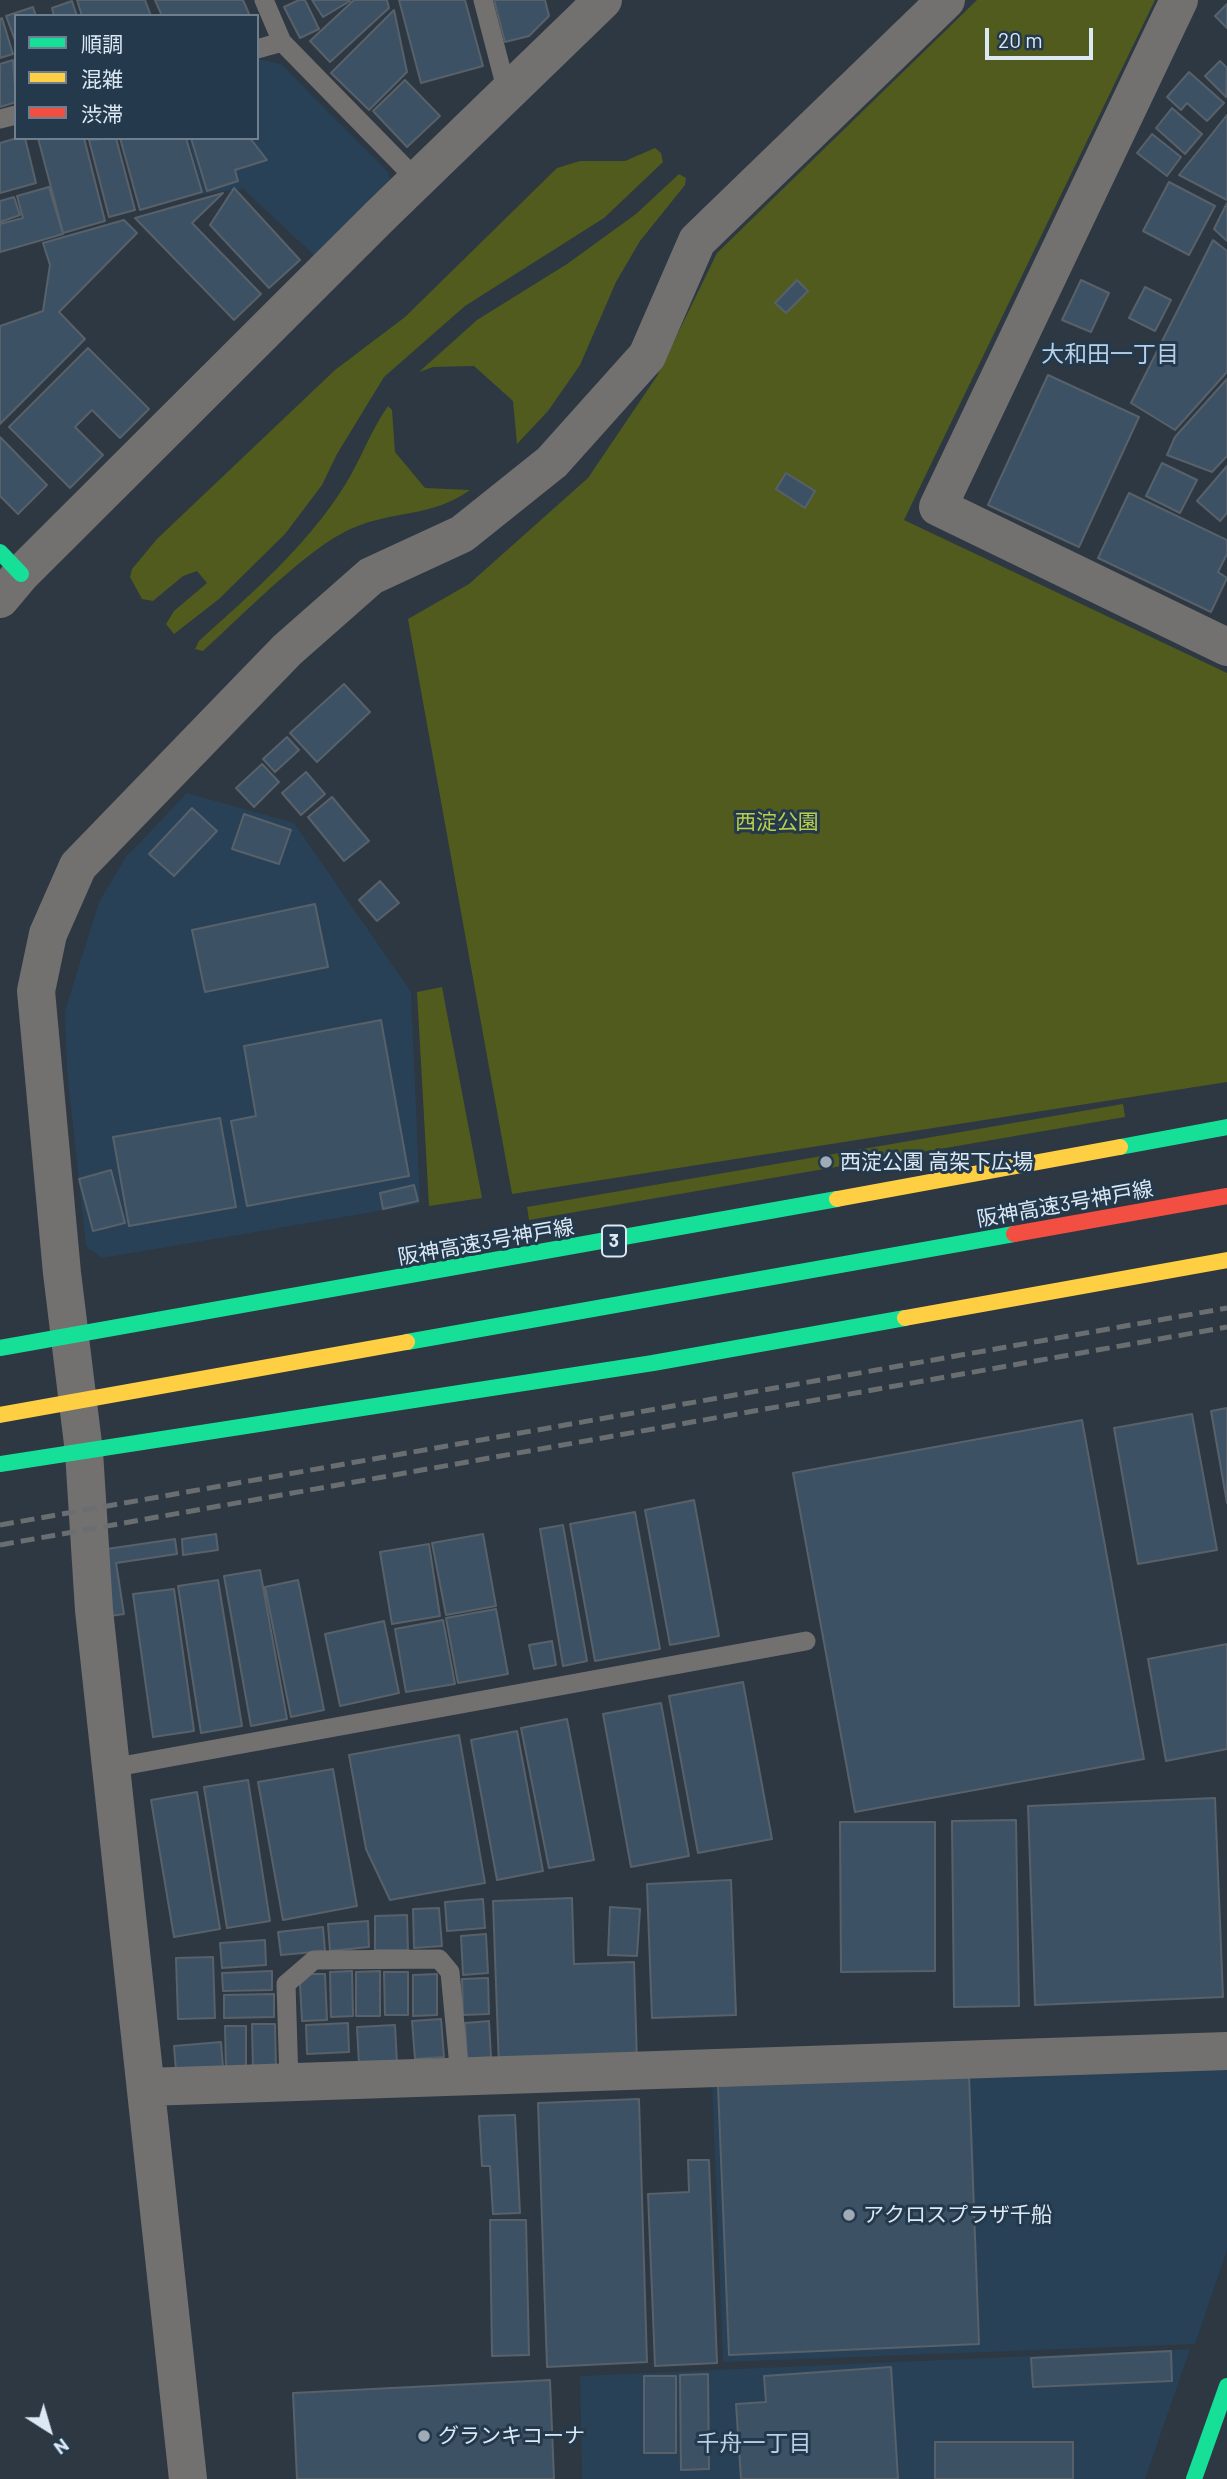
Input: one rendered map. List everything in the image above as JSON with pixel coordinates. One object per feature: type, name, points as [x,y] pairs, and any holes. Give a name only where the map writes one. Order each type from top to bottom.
[{"type":"main road","name":"阪神高速3号神戸線","points":[[0,1348],[605,1242],[1227,1126]]},
{"type":"main road","name":"阪神高速3号神戸線","points":[[0,1415],[1227,1196]]},
{"type":"main road","points":[[0,1464],[653,1363],[1227,1260]]},
{"type":"main road","points":[[1194,2479],[1227,2386]]},
{"type":"street","points":[[7,575],[603,0]]},
{"type":"street","points":[[188,2479],[94,1610],[71,1454],[62,1273],[36,991],[48,934],[78,866],[287,650],[371,576],[462,534],[552,462],[647,356],[697,241],[946,0]]},
{"type":"street","points":[[1179,0],[938,507],[1227,647]]},
{"type":"street","points":[[146,2087],[1227,2051]]},
{"type":"lane","points":[[484,0],[507,92]]},
{"type":"lane","points":[[267,1],[282,42],[417,180]]},
{"type":"lane","points":[[259,48],[282,42]]},
{"type":"lane","points":[[111,1768],[806,1641]]},
{"type":"lane","points":[[289,2082],[286,1984],[314,1960],[439,1959],[450,1972],[460,2077]]},
{"type":"shaded area","points":[[259,59],[281,64],[388,172],[391,187],[317,258],[243,189],[203,194],[189,140],[259,140]]},
{"type":"shaded area","points":[[187,793],[294,823],[411,992],[420,1204],[102,1258],[86,1246],[67,1070],[65,1011],[99,902],[126,857]]},
{"type":"shaded area","points":[[1227,2066],[1227,2250],[1195,2344],[723,2362],[712,2083]]},
{"type":"shaded area","points":[[1190,2349],[1145,2479],[582,2479],[580,2376]]},
{"type":"green space","name":"西淀公園","points":[[977,0],[1155,0],[904,520],[1227,673],[1227,1082],[512,1194],[408,619],[469,584],[588,478],[657,376],[717,253]]},
{"type":"green space","points":[[655,148],[661,153],[663,162],[604,218],[465,306],[384,377],[337,454],[322,485],[285,534],[219,599],[174,634],[166,624],[174,611],[207,583],[197,571],[183,576],[153,601],[142,599],[130,577],[132,569],[157,539],[335,370],[405,317],[557,168],[580,161],[625,161]]},
{"type":"green space","points":[[679,174],[686,178],[685,185],[640,241],[616,282],[580,365],[548,411],[517,444],[513,401],[474,366],[433,367],[419,372],[477,320],[567,264],[636,214]]},
{"type":"green space","points":[[388,406],[392,410],[395,452],[425,488],[470,490],[427,510],[368,522],[335,537],[296,566],[203,651],[195,649],[199,641],[278,568],[314,528],[345,485]]},
{"type":"green space","points":[[442,987],[482,1198],[429,1206],[417,992]]},
{"type":"green space","name":"西淀公園 高架下広場","points":[[1123,1104],[1125,1117],[529,1220],[527,1207]]},
{"type":"building","points":[[77,0],[145,0],[150,14],[81,14]]},
{"type":"building","points":[[155,0],[243,0],[249,14],[161,14]]},
{"type":"building","points":[[305,0],[319,29],[300,38],[284,7]]},
{"type":"building","points":[[312,0],[349,0],[350,1],[323,17]]},
{"type":"building","points":[[354,0],[387,0],[389,8],[330,62],[310,41]]},
{"type":"building","points":[[399,0],[465,0],[483,66],[421,83]]},
{"type":"building","points":[[494,0],[545,0],[549,16],[529,36],[505,42]]},
{"type":"building","points":[[72,1],[76,14],[54,14],[52,8]]},
{"type":"building","points":[[1227,4],[1227,28],[1215,16]]},
{"type":"building","points":[[33,7],[35,14],[14,14],[14,38],[6,16]]},
{"type":"building","points":[[394,10],[407,72],[369,110],[331,73]]},
{"type":"building","points":[[2,18],[13,54],[0,58],[0,19]]},
{"type":"building","points":[[13,60],[14,103],[0,107],[0,64]]},
{"type":"building","points":[[1220,61],[1227,68],[1226,97],[1205,76]]},
{"type":"building","points":[[1189,72],[1224,103],[1207,121],[1187,103],[1181,110],[1167,97]]},
{"type":"building","points":[[405,80],[440,116],[407,147],[373,111]]},
{"type":"building","points":[[1172,108],[1202,134],[1185,154],[1156,128]]},
{"type":"building","points":[[1227,115],[1227,200],[1179,175]]},
{"type":"building","points":[[1152,134],[1181,157],[1167,176],[1137,153]]},
{"type":"building","points":[[14,139],[25,140],[36,183],[0,193],[0,143]]},
{"type":"building","points":[[39,140],[85,140],[105,221],[63,233]]},
{"type":"building","points":[[89,140],[117,140],[135,210],[109,217]]},
{"type":"building","points":[[121,140],[187,140],[202,192],[140,210]]},
{"type":"building","points":[[192,140],[252,140],[267,160],[235,170],[238,181],[207,191]]},
{"type":"building","points":[[1169,182],[1215,206],[1189,255],[1143,231]]},
{"type":"building","points":[[49,187],[63,234],[0,252],[0,224],[23,218],[17,196]]},
{"type":"building","points":[[234,188],[300,260],[269,288],[210,225]]},
{"type":"building","points":[[223,193],[192,223],[261,294],[234,320],[135,218]]},
{"type":"building","points":[[14,197],[20,215],[0,222],[0,201]]},
{"type":"building","points":[[1227,203],[1227,241],[1214,229]]},
{"type":"building","points":[[124,220],[137,233],[59,312],[85,339],[0,424],[0,326],[43,311],[50,265],[43,243]]},
{"type":"building","points":[[1213,240],[1227,251],[1227,372],[1175,430],[1131,403]]},
{"type":"building","points":[[797,280],[808,291],[786,313],[775,303]]},
{"type":"building","points":[[1081,280],[1109,293],[1091,332],[1062,320]]},
{"type":"building","points":[[1145,287],[1171,300],[1155,331],[1129,318]]},
{"type":"building","points":[[88,348],[149,409],[120,438],[92,410],[75,427],[103,455],[70,488],[9,427]]},
{"type":"building","points":[[1048,375],[1139,417],[1079,547],[988,505]]},
{"type":"building","points":[[1227,379],[1227,456],[1212,472],[1167,455],[1175,437]]},
{"type":"building","points":[[0,437],[47,485],[18,514],[0,496]]},
{"type":"building","points":[[1162,463],[1197,480],[1180,513],[1146,496]]},
{"type":"building","points":[[1227,466],[1227,513],[1220,521],[1197,501]]},
{"type":"building","points":[[786,473],[815,491],[805,508],[776,489]]},
{"type":"building","points":[[1129,493],[1227,540],[1227,554],[1218,572],[1227,578],[1211,612],[1098,558]]},
{"type":"building","points":[[344,684],[370,712],[317,762],[290,733]]},
{"type":"building","points":[[287,737],[299,750],[275,772],[263,759]]},
{"type":"building","points":[[262,764],[279,782],[254,807],[236,788]]},
{"type":"building","points":[[306,772],[325,794],[301,815],[282,793]]},
{"type":"building","points":[[332,797],[369,841],[344,861],[308,817]]},
{"type":"building","points":[[192,808],[217,831],[174,876],[149,854]]},
{"type":"building","points":[[244,814],[291,830],[279,864],[232,849]]},
{"type":"building","points":[[380,881],[399,903],[377,921],[359,900]]},
{"type":"building","points":[[315,904],[328,967],[205,992],[192,930]]},
{"type":"building","points":[[381,1020],[409,1176],[247,1206],[231,1121],[256,1116],[244,1046]]},
{"type":"building","points":[[220,1118],[236,1207],[129,1226],[113,1137]]},
{"type":"building","points":[[111,1170],[125,1223],[93,1231],[79,1179]]},
{"type":"building","points":[[414,1185],[418,1201],[383,1209],[380,1193]]},
{"type":"building","points":[[1227,1408],[1227,1503],[1211,1411]]},
{"type":"building","points":[[1192,1414],[1217,1550],[1138,1564],[1114,1428]]},
{"type":"building","points":[[1082,1420],[1144,1759],[855,1812],[793,1473]]},
{"type":"building","points":[[694,1500],[719,1636],[670,1645],[645,1510]]},
{"type":"building","points":[[635,1512],[660,1649],[595,1661],[570,1524]]},
{"type":"building","points":[[563,1525],[587,1661],[563,1666],[540,1529]]},
{"type":"building","points":[[216,1534],[218,1550],[183,1555],[182,1539]]},
{"type":"building","points":[[483,1534],[496,1606],[446,1615],[432,1543]]},
{"type":"building","points":[[175,1539],[177,1554],[116,1563],[124,1614],[110,1616],[100,1550]]},
{"type":"building","points":[[429,1544],[440,1616],[392,1624],[380,1552]]},
{"type":"building","points":[[260,1570],[287,1719],[251,1726],[224,1576]]},
{"type":"building","points":[[218,1580],[242,1726],[201,1733],[178,1586]]},
{"type":"building","points":[[298,1580],[324,1710],[291,1717],[265,1587]]},
{"type":"building","points":[[174,1589],[194,1731],[153,1737],[133,1594]]},
{"type":"building","points":[[496,1609],[508,1674],[458,1683],[446,1618]]},
{"type":"building","points":[[443,1620],[455,1684],[406,1692],[395,1629]]},
{"type":"building","points":[[384,1621],[399,1693],[340,1706],[325,1634]]},
{"type":"building","points":[[552,1641],[556,1665],[534,1669],[529,1645]]},
{"type":"building","points":[[1227,1644],[1227,1749],[1166,1761],[1148,1659]]},
{"type":"building","points":[[743,1682],[772,1839],[698,1853],[669,1696]]},
{"type":"building","points":[[661,1703],[689,1856],[631,1867],[603,1714]]},
{"type":"building","points":[[567,1719],[594,1860],[549,1868],[521,1728]]},
{"type":"building","points":[[517,1731],[543,1871],[497,1880],[471,1740]]},
{"type":"building","points":[[459,1735],[485,1883],[390,1900],[366,1849],[349,1755]]},
{"type":"building","points":[[333,1769],[357,1906],[283,1920],[258,1782]]},
{"type":"building","points":[[248,1780],[270,1921],[227,1928],[204,1787]]},
{"type":"building","points":[[197,1792],[220,1929],[174,1937],[151,1800]]},
{"type":"building","points":[[1215,1798],[1223,1997],[1035,2005],[1028,1806]]},
{"type":"building","points":[[1016,1820],[1019,2006],[954,2007],[952,1821]]},
{"type":"building","points":[[840,1822],[935,1822],[935,1971],[841,1972]]},
{"type":"building","points":[[731,1880],[736,2015],[652,2018],[647,1884]]},
{"type":"building","points":[[572,1898],[574,1964],[634,1962],[637,2062],[499,2068],[493,1901]]},
{"type":"building","points":[[483,1899],[485,1928],[447,1931],[445,1902]]},
{"type":"building","points":[[610,1907],[640,1909],[637,1956],[608,1955]]},
{"type":"building","points":[[439,1908],[442,1946],[414,1948],[413,1909]]},
{"type":"building","points":[[407,1915],[408,1950],[375,1950],[375,1916]]},
{"type":"building","points":[[368,1921],[369,1947],[330,1951],[328,1924]]},
{"type":"building","points":[[323,1927],[325,1951],[281,1955],[278,1932]]},
{"type":"building","points":[[486,1934],[488,1973],[463,1975],[461,1936]]},
{"type":"building","points":[[265,1940],[266,1965],[222,1968],[220,1943]]},
{"type":"building","points":[[213,1957],[215,2018],[178,2019],[176,1958]]},
{"type":"building","points":[[272,1971],[272,1990],[223,1991],[222,1973]]},
{"type":"building","points":[[352,1971],[353,2016],[331,2017],[330,1972]]},
{"type":"building","points":[[380,1971],[380,2016],[356,2016],[356,1972]]},
{"type":"building","points":[[384,1972],[408,1972],[408,2015],[385,2015]]},
{"type":"building","points":[[311,1974],[325,1974],[327,2020],[302,2021],[300,1984]]},
{"type":"building","points":[[437,1974],[437,2015],[413,2016],[413,1975]]},
{"type":"building","points":[[488,1978],[489,2014],[463,2015],[462,1979]]},
{"type":"building","points":[[274,1994],[274,2017],[224,2018],[224,1995]]},
{"type":"building","points":[[441,2019],[444,2057],[415,2059],[412,2021]]},
{"type":"building","points":[[489,2021],[491,2057],[467,2059],[465,2023]]},
{"type":"building","points":[[348,2023],[349,2052],[307,2054],[306,2025]]},
{"type":"building","points":[[252,2024],[275,2024],[276,2069],[253,2070]]},
{"type":"building","points":[[395,2025],[397,2063],[359,2065],[357,2027]]},
{"type":"building","points":[[225,2026],[246,2026],[246,2071],[226,2071]]},
{"type":"building","points":[[221,2042],[223,2067],[176,2071],[174,2046]]},
{"type":"building","name":"アクロスプラザ千船","points":[[969,2075],[979,2344],[729,2355],[718,2086]]},
{"type":"building","points":[[639,2099],[647,2362],[547,2367],[538,2103]]},
{"type":"building","points":[[515,2115],[520,2213],[493,2214],[490,2166],[482,2166],[479,2116]]},
{"type":"building","points":[[688,2160],[709,2160],[717,2363],[655,2366],[648,2194],[689,2192]]},
{"type":"building","points":[[490,2220],[526,2220],[529,2355],[492,2356]]},
{"type":"building","points":[[1171,2351],[1172,2381],[1033,2387],[1031,2358]]},
{"type":"building","points":[[891,2367],[898,2479],[741,2479],[736,2404],[766,2402],[764,2376]]},
{"type":"building","points":[[708,2374],[709,2469],[681,2470],[680,2375]]},
{"type":"building","points":[[644,2376],[676,2376],[676,2453],[644,2453]]},
{"type":"building","name":"グランキコーナ","points":[[550,2380],[554,2479],[297,2479],[293,2393]]},
{"type":"building","points":[[935,2442],[1073,2442],[1073,2479],[935,2479]]},
{"type":"railway","points":[[0,1525],[1227,1308]]},
{"type":"railway","points":[[0,1545],[1227,1327]]},
{"type":"traffic: fast","points":[[0,552],[21,574]]},
{"type":"traffic: fast","points":[[1120,1147],[1227,1127]]},
{"type":"traffic: fast","points":[[0,1348],[837,1199]]},
{"type":"traffic: fast","points":[[407,1342],[1014,1234]]},
{"type":"traffic: fast","points":[[0,1464],[653,1363],[905,1318]]},
{"type":"traffic: fast","points":[[1194,2479],[1227,2386]]},
{"type":"traffic: slow","points":[[837,1199],[1120,1147]]},
{"type":"traffic: slow","points":[[905,1318],[1227,1260]]},
{"type":"traffic: slow","points":[[0,1415],[407,1342]]},
{"type":"traffic: jam","points":[[1014,1234],[1227,1196]]},
{"type":"place","name":"西淀公園 高架下広場","points":[[826,1162]]},
{"type":"place","name":"アクロスプラザ千船","points":[[849,2215]]},
{"type":"place","name":"グランキコーナ","points":[[424,2436]]},
{"type":"district","name":"大和田一丁目","points":[[1110,354]]},
{"type":"district","name":"千舟一丁目","points":[[754,2443]]}]
